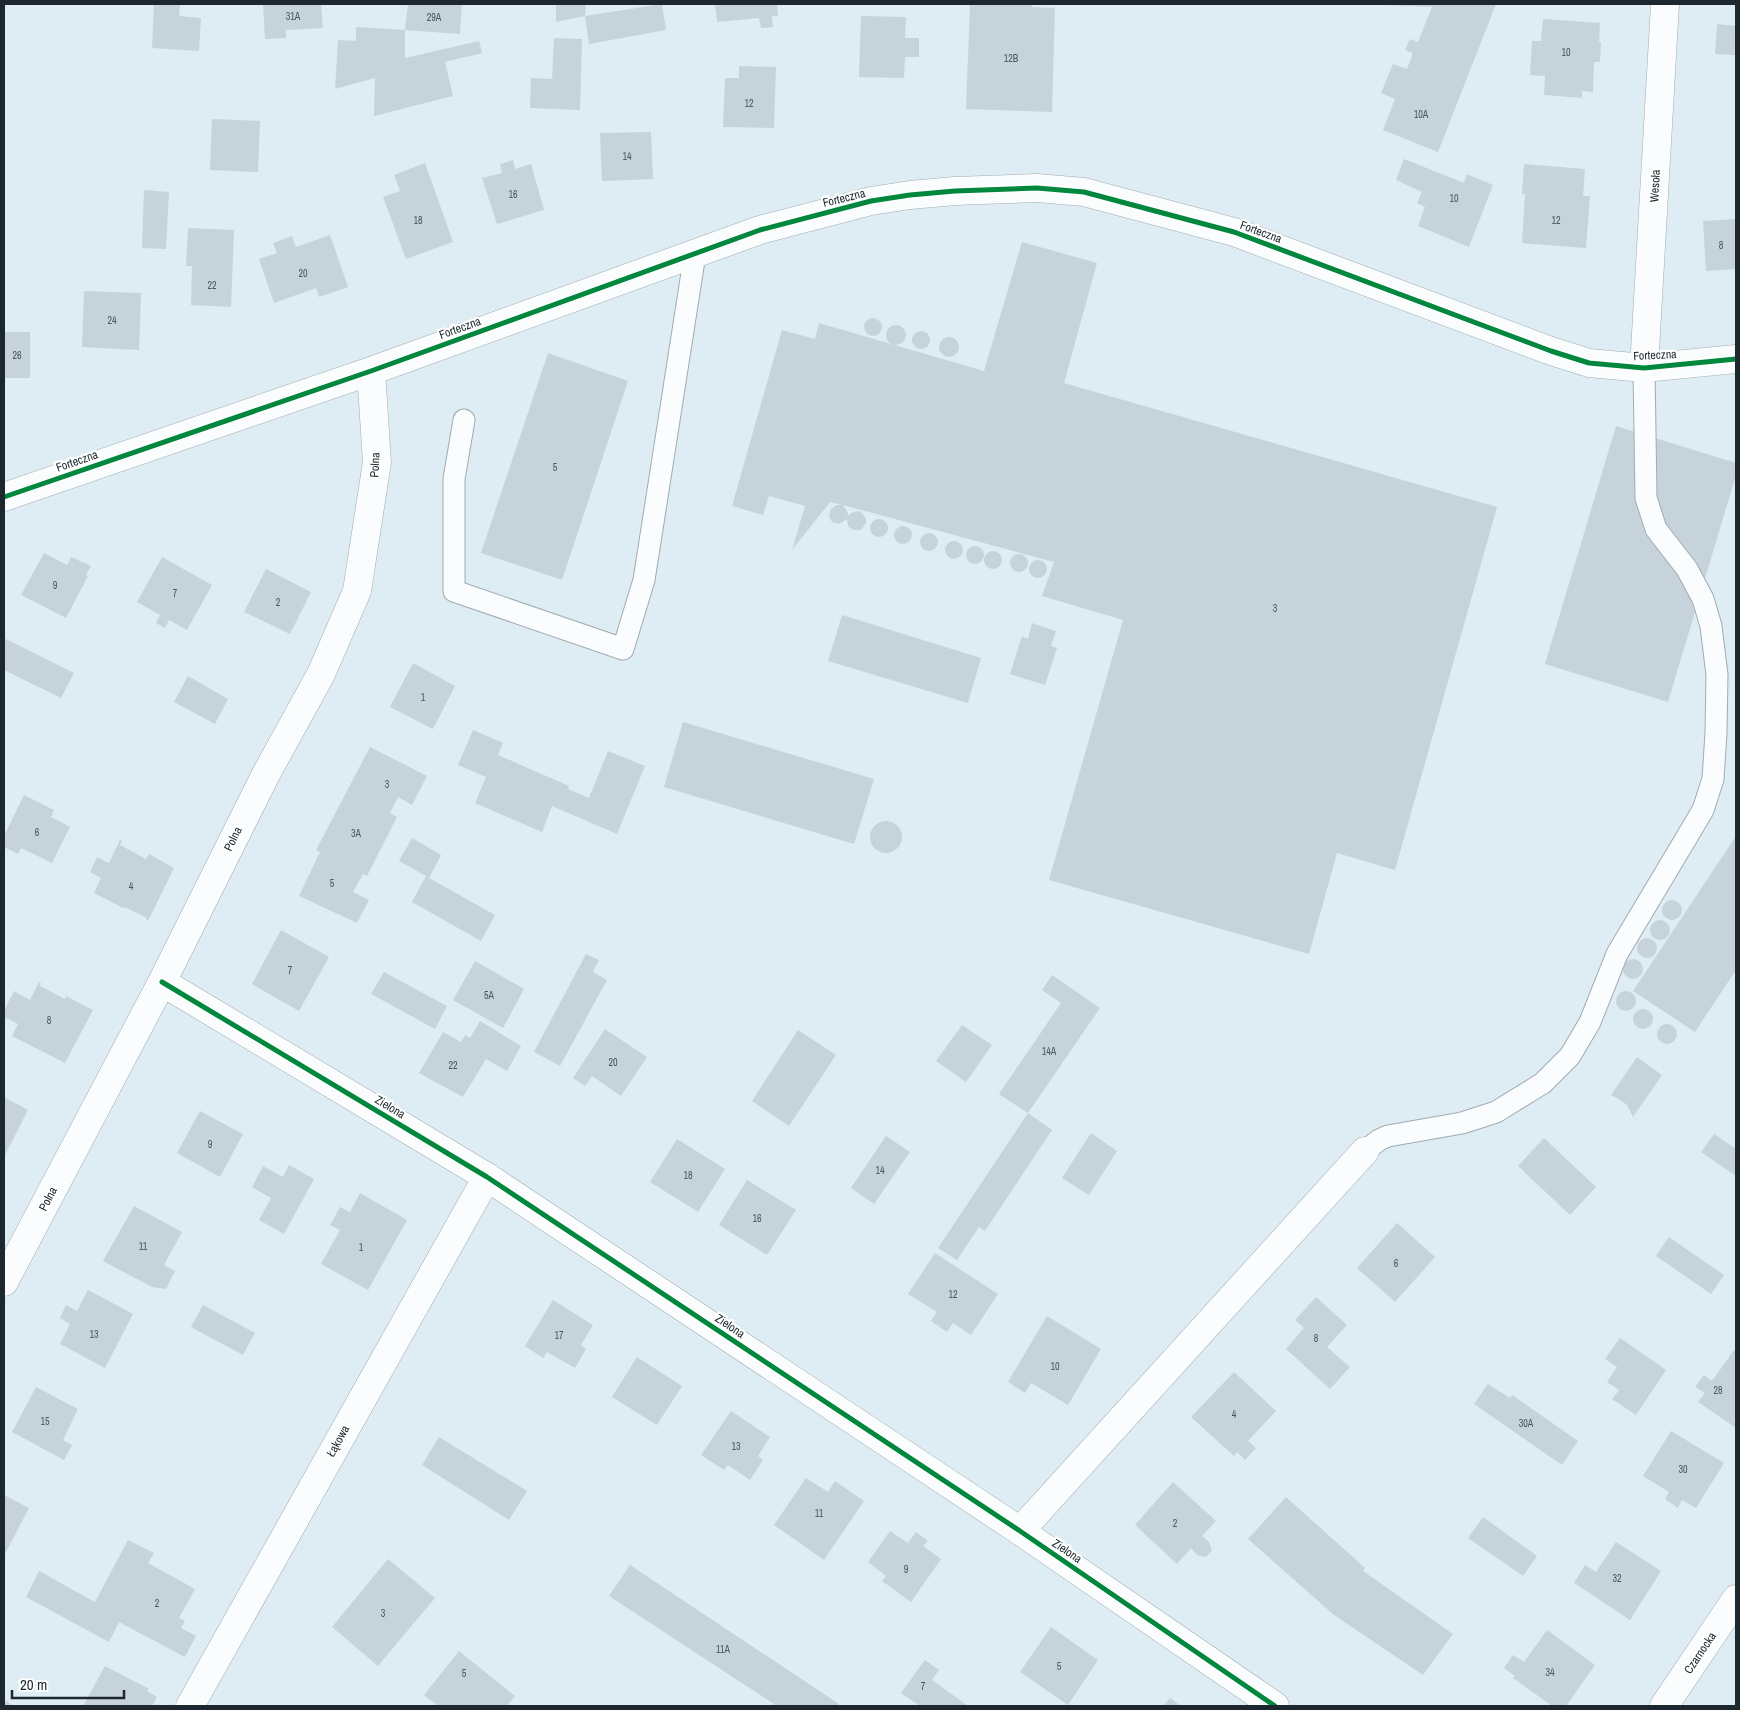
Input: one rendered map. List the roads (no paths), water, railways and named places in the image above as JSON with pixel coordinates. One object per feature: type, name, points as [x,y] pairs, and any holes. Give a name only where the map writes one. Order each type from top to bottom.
[{"type":"street","name":"Wesoła","points":[[1644,368],[1665,4]]},
{"type":"street","name":"Forteczna","points":[[4,497],[371,371],[760,230],[881,200],[955,191],[1037,188],[1084,192],[1234,232],[1550,351],[1589,363],[1644,368],[1736,359]]},
{"type":"street","name":"Polna","points":[[4,1282],[162,982],[266,774],[321,674],[358,590],[377,462],[371,371]]},
{"type":"street","name":"Zielona","points":[[162,982],[487,1177],[1020,1531],[1275,1706]]},
{"type":"street","points":[[1020,1531],[1366,1151]]},
{"type":"street","name":"Łąkowa","points":[[190,1706],[487,1177]]},
{"type":"street","name":"Czarnocka","points":[[1664,1706],[1736,1599]]},
{"type":"lane","points":[[464,420],[454,479],[454,591],[622,648],[644,580],[695,254]]},
{"type":"lane","points":[[1366,1151],[1379,1140],[1388,1136],[1462,1123],[1496,1112],[1543,1083],[1570,1056],[1590,1022],[1617,954],[1703,810],[1713,779],[1717,674],[1715,655],[1711,626],[1703,599],[1687,569],[1656,529],[1646,498],[1644,368]]}]
